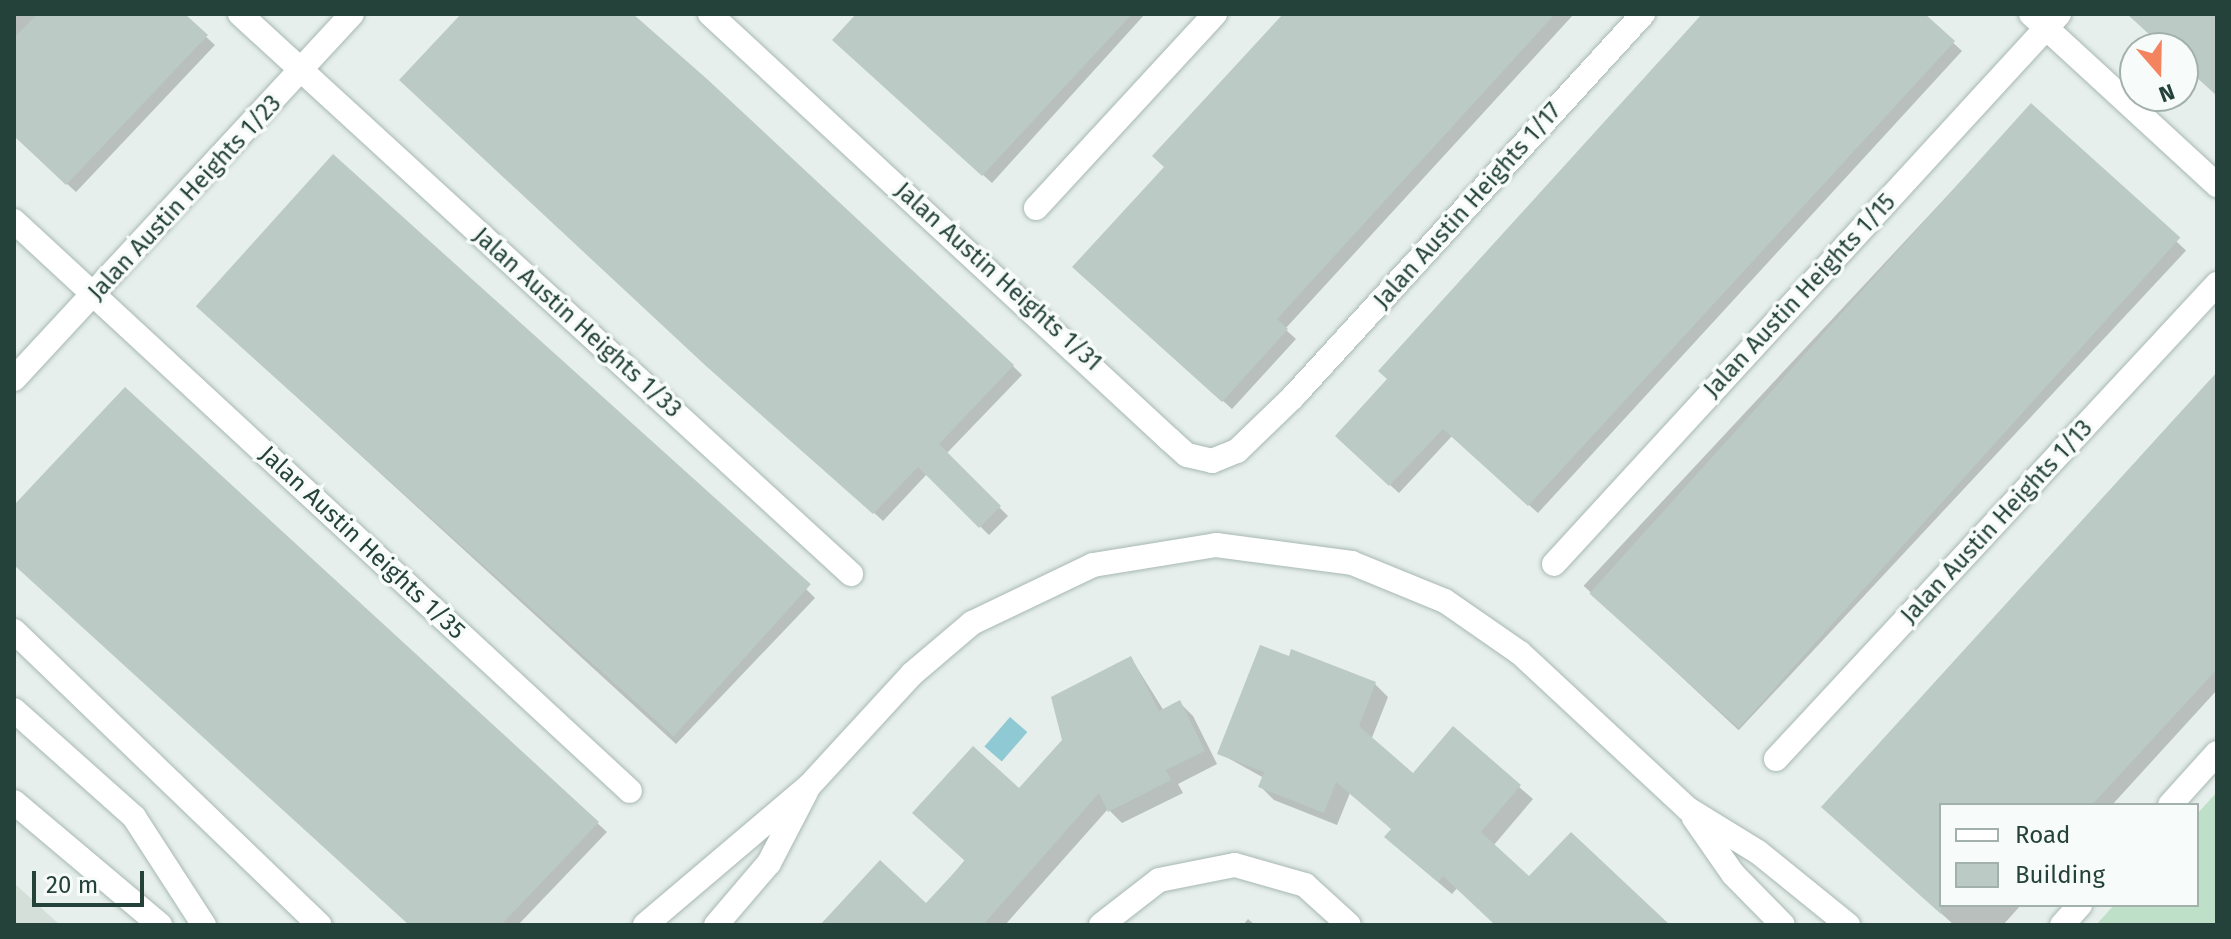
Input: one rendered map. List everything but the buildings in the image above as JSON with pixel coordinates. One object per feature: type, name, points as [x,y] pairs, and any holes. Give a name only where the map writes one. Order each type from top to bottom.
[{"type":"street","name":"Jalan Austin Heights 1/33","points":[[240,14],[851,574]]},
{"type":"street","name":"Jalan Austin Heights 1/23","points":[[14,379],[303,72],[352,14]]},
{"type":"street","name":"Jalan Austin Heights 1/31","points":[[710,14],[1187,455],[1212,461],[1237,451],[1293,397]]},
{"type":"street","points":[[1036,208],[1215,14]]},
{"type":"street","name":"Jalan Austin Heights 1/17","points":[[1293,397],[1643,14]]},
{"type":"street","points":[[2046,19],[2217,185]]},
{"type":"street","name":"Jalan Austin Heights 1/15","points":[[1554,564],[2046,19]]},
{"type":"street","name":"Jalan Austin Heights 1/35","points":[[14,221],[630,791]]},
{"type":"street","name":"Jalan Austin Heights 1/13","points":[[1776,759],[2217,284]]},
{"type":"street","points":[[645,925],[748,831],[809,786],[932,654],[1004,603],[1093,565],[1216,545],[1352,563],[1445,601],[1520,653],[1688,809],[1758,852],[1846,924]]},
{"type":"street","points":[[14,631],[320,925]]},
{"type":"street","points":[[14,710],[134,817],[204,925]]},
{"type":"street","points":[[2172,803],[2217,753]]},
{"type":"street","points":[[716,925],[769,863],[809,786]]},
{"type":"street","points":[[14,802],[160,925]]},
{"type":"street","points":[[1688,809],[1733,874],[1783,925]]},
{"type":"street","points":[[1101,925],[1159,880],[1235,865],[1305,885],[1349,925]]},
{"type":"street","points":[[2062,925],[2078,907]]},
{"type":"shaded area","points":[[14,883],[60,925],[14,925]]},
{"type":"green space","points":[[2217,792],[2217,925],[2096,925],[2112,907],[2199,907],[2199,812]]},
{"type":"water","points":[[1010,717],[1027,732],[1002,762],[984,746]]}]
